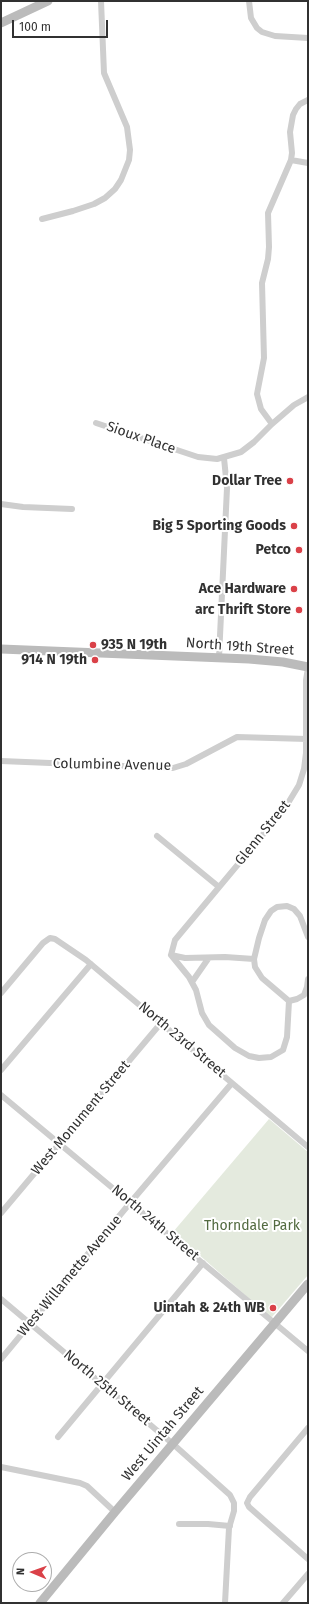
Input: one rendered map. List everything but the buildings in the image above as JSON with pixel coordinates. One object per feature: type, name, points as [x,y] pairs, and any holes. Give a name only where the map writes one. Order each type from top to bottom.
[{"type":"main road","points":[[1,23],[48,1]]},
{"type":"main road","name":"North 19th Street","points":[[1,648],[219,657],[272,661],[308,668]]},
{"type":"main road","name":"West Uintah Street","points":[[40,1603],[308,1284]]},
{"type":"street","points":[[42,219],[73,211],[94,204],[105,198],[115,189],[121,180],[130,160],[127,127],[104,73],[101,1]]},
{"type":"street","points":[[248,1],[251,18],[257,28],[262,32],[275,36],[308,38]]},
{"type":"street","points":[[272,424],[261,409],[258,398],[258,386],[264,358],[262,283],[268,260],[268,213],[291,160],[292,153],[290,132],[293,116],[300,104],[308,100]]},
{"type":"street","points":[[291,160],[308,163]]},
{"type":"street","points":[[219,657],[227,488],[224,458],[241,452],[251,445],[294,405],[308,397]]},
{"type":"street","name":"Sioux Place","points":[[96,423],[187,454],[211,459],[224,458]]},
{"type":"street","points":[[1,504],[23,507],[72,509]]},
{"type":"street","name":"Glenn Street","points":[[171,955],[175,940],[285,808],[295,793],[304,769],[307,739],[306,680],[308,668]]},
{"type":"street","name":"Columbine Avenue","points":[[1,761],[173,768],[186,764],[238,737],[307,739]]},
{"type":"street","points":[[157,836],[167,846],[219,887]]},
{"type":"street","points":[[289,1001],[262,978],[255,967],[254,959],[259,938],[265,920],[271,911],[277,907],[284,906],[294,909],[300,916],[308,937]]},
{"type":"street","name":"North 23rd Street","points":[[1,993],[43,943],[48,939],[53,938],[91,964],[232,1083],[307,1143]]},
{"type":"street","points":[[171,955],[185,958],[254,959]]},
{"type":"street","points":[[171,955],[192,982],[197,993],[202,1013],[209,1025],[240,1051],[255,1058],[271,1057],[283,1050],[287,1037],[289,1001]]},
{"type":"street","points":[[192,982],[208,959]]},
{"type":"street","points":[[1,1070],[91,964]]},
{"type":"street","points":[[289,1001],[304,994],[308,979]]},
{"type":"street","name":"West Monument Street","points":[[1,1213],[161,1023]]},
{"type":"street","name":"West Willamette Avenue","points":[[1,1359],[130,1203],[232,1083]]},
{"type":"street","name":"North 24th Street","points":[[1,1095],[308,1352]]},
{"type":"street","points":[[58,1437],[203,1263]]},
{"type":"street","name":"North 25th Street","points":[[1,1299],[173,1444],[230,1495],[234,1503],[234,1511],[230,1526]]},
{"type":"street","points":[[308,1428],[250,1497],[248,1502],[249,1507],[308,1559]]},
{"type":"street","points":[[1,1467],[80,1483],[87,1486],[115,1512]]},
{"type":"street","points":[[179,1524],[230,1526],[225,1603]]},
{"type":"street","points":[[283,1603],[308,1574]]},
{"type":"green space","name":"Thorndale Park","points":[[269,1119],[308,1152],[308,1275],[272,1317],[173,1232]]},
{"type":"place","name":"Dollar Tree","points":[[290,481]]},
{"type":"place","name":"Big 5 Sporting Goods","points":[[294,526]]},
{"type":"place","name":"Petco","points":[[299,550]]},
{"type":"place","name":"Ace Hardware","points":[[294,589]]},
{"type":"place","name":"arc Thrift Store","points":[[299,610]]},
{"type":"place","name":"935 N 19th","points":[[93,645]]},
{"type":"place","name":"914 N 19th","points":[[95,660]]},
{"type":"place","name":"Uintah & 24th WB","points":[[273,1308]]}]
